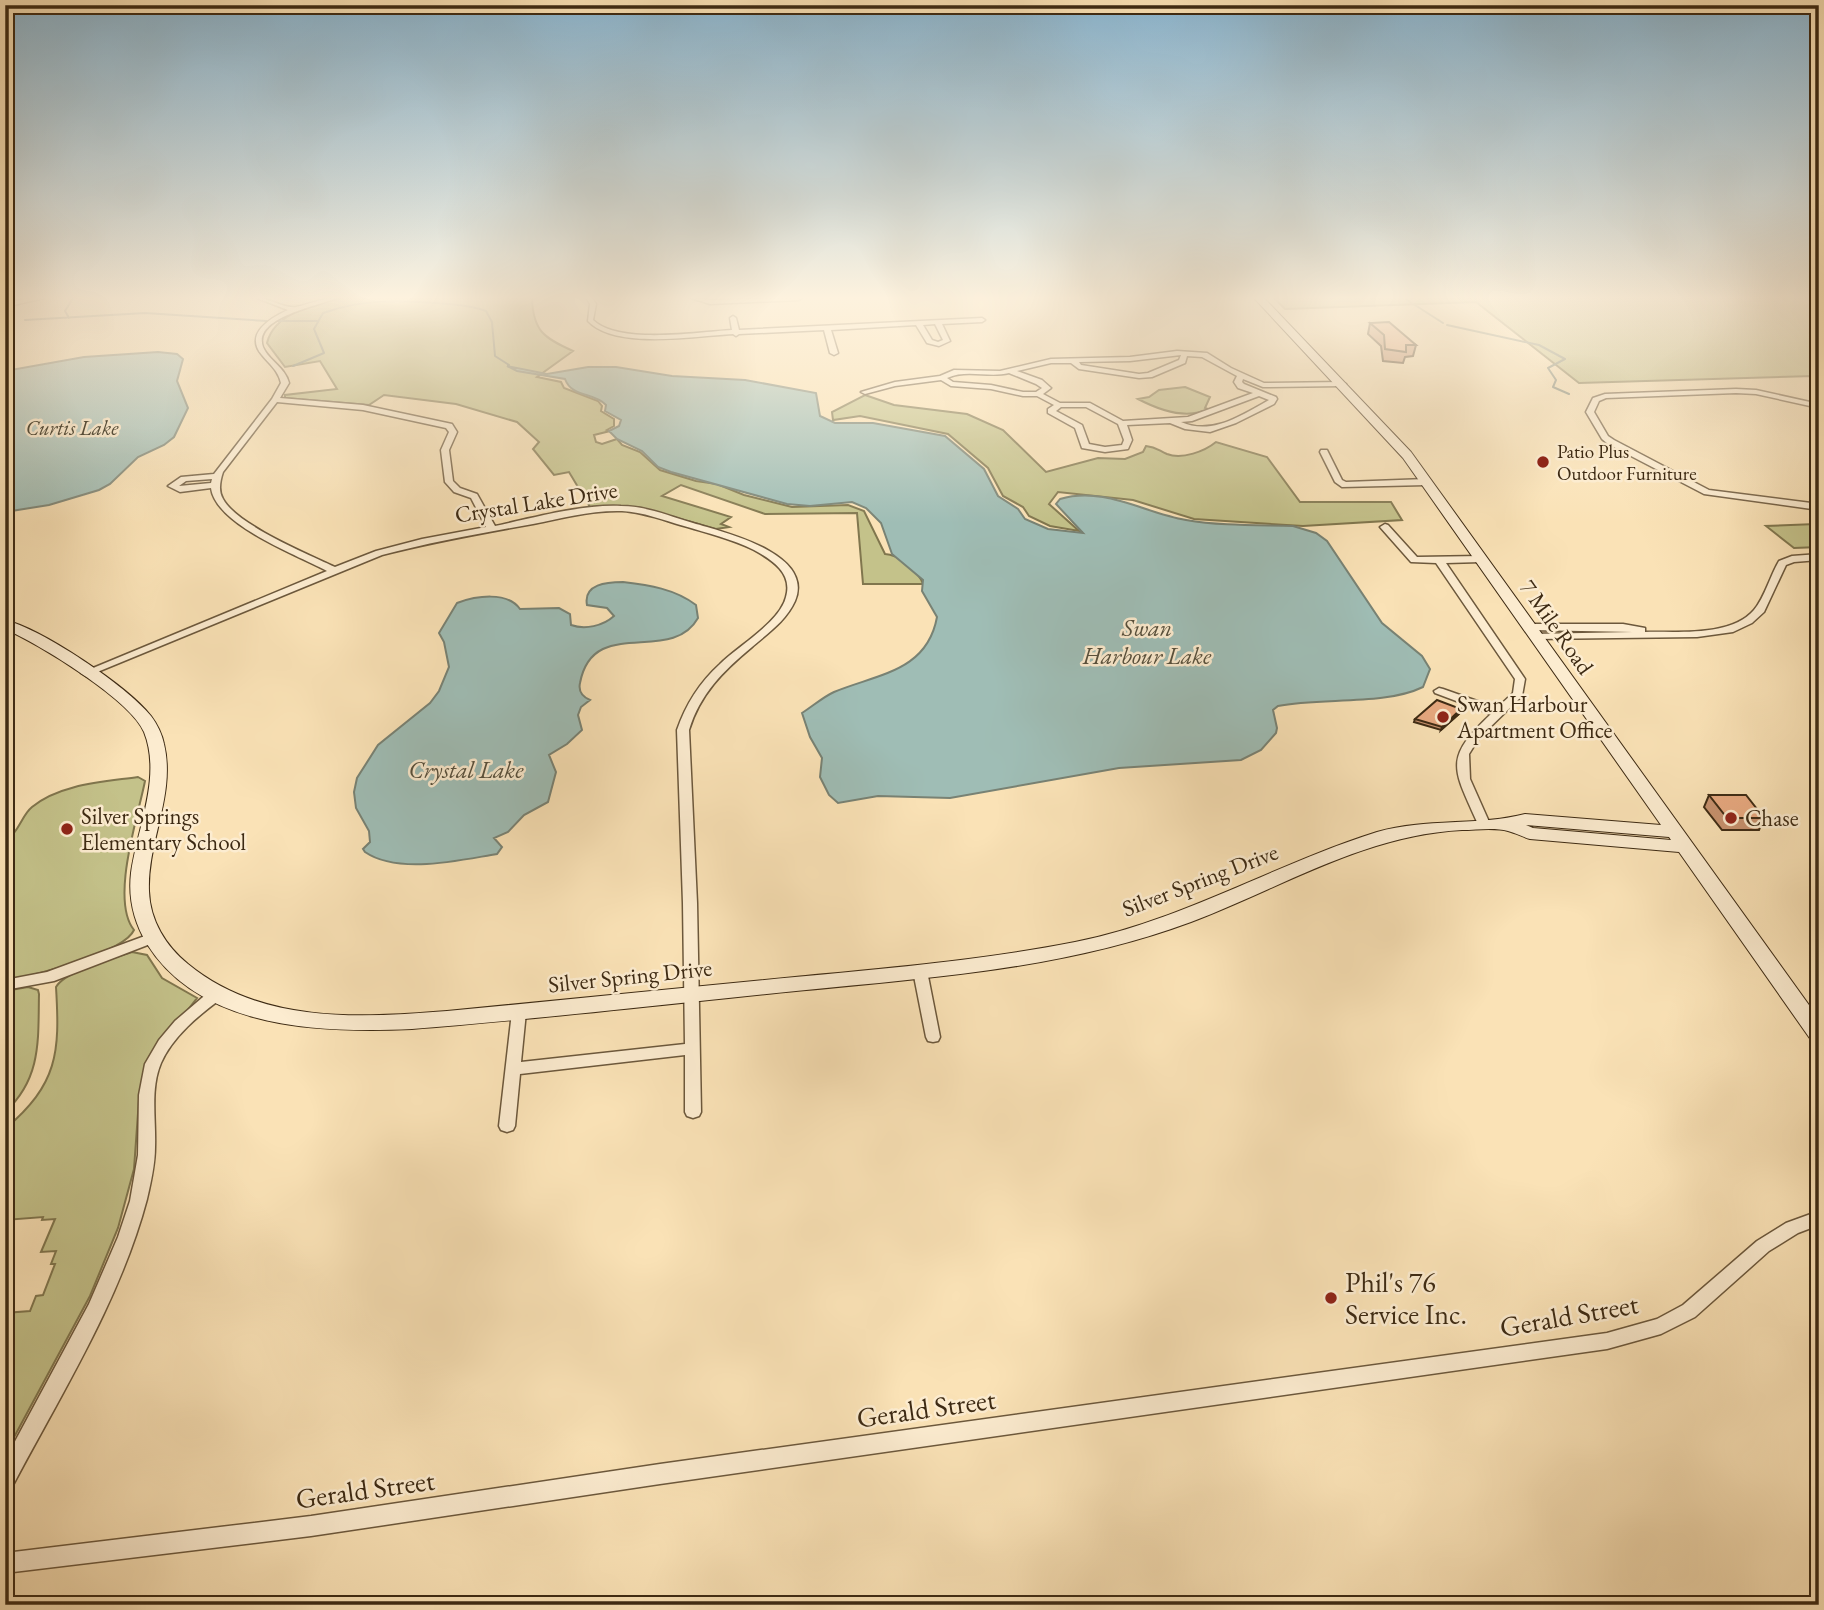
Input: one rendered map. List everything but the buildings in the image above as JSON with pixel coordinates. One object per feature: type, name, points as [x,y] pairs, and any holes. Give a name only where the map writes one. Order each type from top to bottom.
[{"type":"street","points":[[281,373],[284,377],[284,388],[216,481],[218,499],[234,517],[333,570]]},
{"type":"street","points":[[865,392],[895,384],[942,378],[952,373]]},
{"type":"street","points":[[1016,373],[1040,382],[1047,388],[1038,394]]},
{"type":"street","points":[[1120,373],[1139,376],[1153,373]]},
{"type":"street","points":[[1238,373],[1263,385],[1339,381]]},
{"type":"street","name":"7 Mile Road","points":[[1331,373],[1392,437],[1426,482],[1819,1035]]},
{"type":"street","points":[[1171,420],[1188,430],[1209,432],[1273,399],[1241,386],[1238,382],[1241,375]]},
{"type":"street","points":[[942,378],[951,384],[1038,394],[1059,405],[1087,405],[1122,423],[1203,415],[1262,392],[1263,385]]},
{"type":"street","points":[[1819,406],[1756,392],[1736,391],[1605,396],[1596,400],[1590,412],[1611,442],[1701,490],[1819,507]]},
{"type":"street","points":[[275,400],[380,409],[449,426],[453,432],[444,450],[449,482],[457,490],[474,496],[492,529]]},
{"type":"street","points":[[1059,405],[1051,411],[1079,426],[1085,446],[1095,449],[1112,451],[1125,447],[1128,440],[1122,423]]},
{"type":"street","points":[[1324,452],[1339,482],[1345,485],[1426,482]]},
{"type":"street","name":"Crystal Lake Drive","points":[[86,673],[333,570],[408,545],[587,511],[632,509],[748,543],[780,562],[792,580],[792,600],[786,612],[709,681],[692,704],[686,718],[683,739],[693,1112]]},
{"type":"street","points":[[1385,527],[1414,560],[1481,559]]},
{"type":"street","points":[[1533,632],[1708,634],[1742,625],[1760,610],[1783,563],[1792,558],[1819,557]]},
{"type":"street","points":[[1439,560],[1520,679],[1518,694],[1474,736],[1463,754],[1464,779],[1484,824]]},
{"type":"street","name":"Silver Spring Drive","points":[[5,624],[32,636],[138,710],[151,729],[158,749],[159,767],[139,887],[143,914],[153,939],[178,968],[217,993],[265,1012],[350,1024],[398,1024],[1001,962],[1107,941],[1185,917],[1374,838],[1425,829],[1484,824],[1510,825],[1530,833],[1686,848]]},
{"type":"street","points":[[1439,691],[1500,713]]},
{"type":"street","name":"Silver Spring Drive","points":[[1510,825],[1525,820],[1675,832]]},
{"type":"street","points":[[5,985],[49,977],[153,939]]},
{"type":"street","points":[[920,971],[933,1037]]},
{"type":"street","points":[[5,1480],[93,1312],[127,1234],[143,1180],[148,1088],[153,1065],[169,1039],[217,993]]},
{"type":"street","points":[[507,1126],[519,1012]]},
{"type":"street","points":[[513,1069],[692,1049]]},
{"type":"street","name":"Gerald Street","points":[[5,1563],[311,1526],[660,1474],[1607,1341],[1661,1326],[1689,1311],[1770,1241],[1792,1228],[1819,1218]]},
{"type":"shaded area","points":[[327,373],[542,373],[537,377],[561,382],[564,388],[598,401],[602,406],[601,411],[614,419],[614,426],[607,430],[610,431],[594,435],[596,442],[602,444],[617,439],[622,445],[640,452],[660,470],[792,507],[848,505],[864,511],[885,554],[907,564],[923,584],[863,584],[857,513],[765,514],[681,485],[662,496],[731,517],[721,524],[729,527],[716,529],[638,507],[590,507],[569,472],[554,475],[533,449],[539,442],[517,422],[456,404],[384,395],[369,405],[285,398],[285,395],[337,389]]},
{"type":"shaded area","points":[[1566,373],[1819,373],[1819,380],[1813,376],[1579,383]]},
{"type":"shaded area","points":[[1185,387],[1210,397],[1205,408],[1208,409],[1182,414],[1138,399],[1149,397],[1159,390]]},
{"type":"shaded area","points":[[865,395],[894,405],[967,414],[1003,430],[1046,472],[1098,458],[1125,459],[1143,452],[1146,446],[1179,456],[1206,449],[1216,442],[1267,457],[1300,502],[1391,502],[1402,520],[1303,526],[1194,519],[1133,500],[1058,492],[1049,504],[1079,531],[1050,526],[1029,516],[1023,507],[1003,496],[988,468],[948,434],[860,416],[833,420],[832,412]]},
{"type":"shaded area","points":[[1816,524],[1819,527],[1819,547],[1794,548],[1766,526]]},
{"type":"shaded area","name":"Silver Springs Elementary School","points":[[138,777],[145,781],[125,879],[127,916],[134,930],[127,939],[96,955],[55,969],[5,981],[5,842],[32,807],[55,793],[82,785]]},
{"type":"shaded area","points":[[132,952],[147,955],[162,978],[197,998],[145,1065],[139,1099],[134,1169],[118,1228],[90,1296],[5,1454],[5,1313],[30,1311],[36,1296],[43,1295],[55,1264],[51,1264],[56,1251],[41,1252],[55,1219],[42,1220],[43,1217],[5,1220],[5,1129],[36,1097],[52,1066],[57,1031],[56,987],[79,970]]},
{"type":"shaded area","points":[[28,987],[38,990],[39,994],[36,1057],[26,1086],[5,1112],[5,991]]},
{"type":"water","name":"Curtis Lake","points":[[5,373],[179,373],[177,381],[188,408],[174,437],[164,445],[138,457],[110,484],[99,490],[49,505],[5,512]]},
{"type":"water","name":"Swan Harbour Lake","points":[[530,373],[654,373],[745,380],[816,393],[820,416],[835,423],[873,423],[945,436],[984,469],[998,496],[1018,509],[1025,519],[1048,529],[1083,533],[1056,504],[1060,499],[1092,496],[1124,502],[1186,520],[1293,526],[1316,533],[1327,541],[1382,623],[1422,656],[1430,669],[1423,687],[1407,693],[1371,699],[1278,706],[1273,710],[1276,733],[1261,750],[1241,760],[1119,768],[950,798],[878,796],[838,803],[829,795],[820,777],[822,758],[810,737],[802,713],[834,692],[898,668],[923,649],[937,617],[922,591],[923,580],[892,554],[881,523],[866,508],[852,502],[810,506],[787,504],[658,467],[642,451],[617,439],[609,431],[619,426],[621,420],[605,411],[606,405],[573,389],[565,379]]},
{"type":"water","name":"Crystal Lake","points":[[623,582],[671,591],[696,605],[698,618],[686,632],[670,639],[616,645],[600,650],[588,662],[580,683],[582,694],[590,700],[581,707],[578,715],[582,730],[567,744],[549,755],[556,772],[548,802],[524,815],[508,832],[494,838],[502,847],[497,854],[410,864],[378,859],[365,852],[363,849],[370,842],[369,831],[356,808],[354,792],[357,778],[378,745],[430,703],[439,691],[449,667],[444,642],[439,633],[457,603],[473,598],[499,597],[514,603],[520,609],[559,608],[570,614],[571,625],[588,627],[599,625],[614,616],[607,608],[587,605],[592,588]]},
{"type":"waterway","points":[[1551,373],[1556,380],[1553,387],[1569,394]]},
{"type":"place","name":"Patio Plus Outdoor Furniture","points":[[1543,462]]},
{"type":"place","name":"Swan Harbour Apartment Office","points":[[1443,717]]},
{"type":"place","name":"Chase","points":[[1731,818]]},
{"type":"place","name":"Silver Springs Elementary School","points":[[67,829]]},
{"type":"place","name":"Phil's 76 Service Inc.","points":[[1331,1298]]}]
